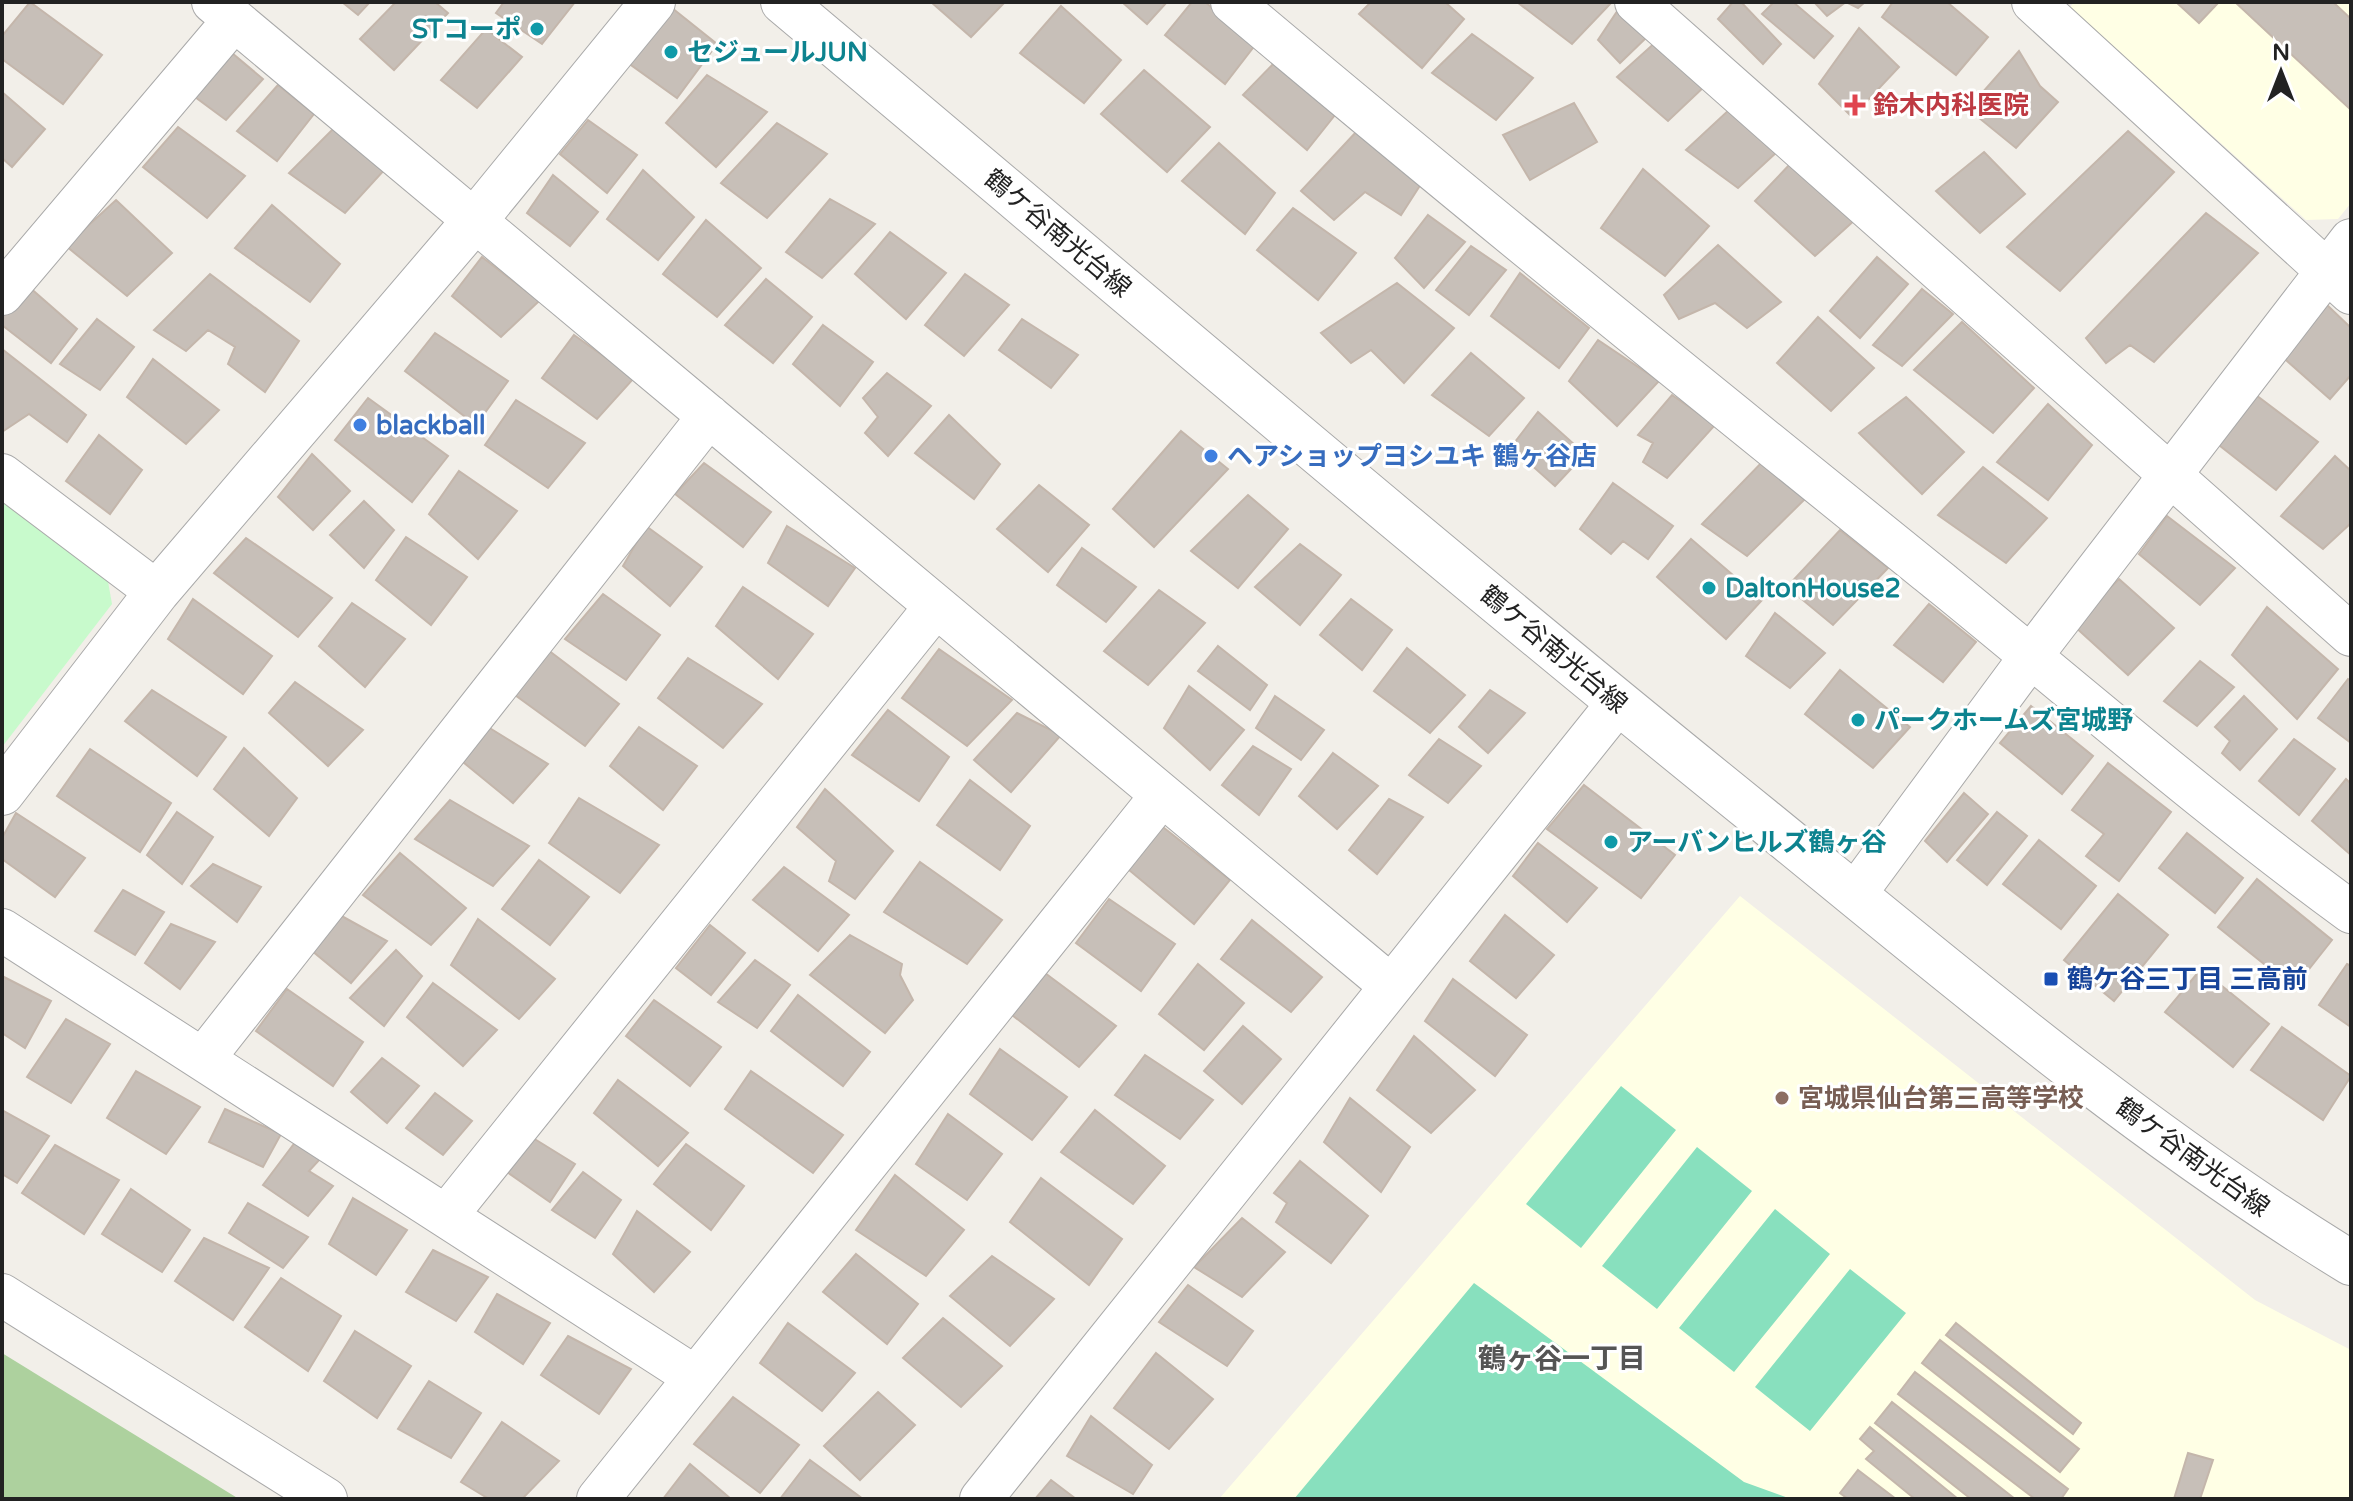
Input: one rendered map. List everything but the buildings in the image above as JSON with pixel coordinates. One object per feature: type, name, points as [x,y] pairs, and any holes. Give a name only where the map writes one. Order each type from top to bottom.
[{"type":"street","points":[[2,793],[157,592],[475,220],[653,2]]},
{"type":"street","name":"鶴ケ谷南光台線","points":[[783,2],[1618,703],[1855,894],[2101,1091],[2265,1211],[2351,1263]]},
{"type":"street","points":[[1232,2],[1447,184],[2031,656],[2248,837],[2351,912]]},
{"type":"street","points":[[1636,2],[2351,635]]},
{"type":"street","points":[[1855,894],[2170,475],[2343,268],[2040,4]]},
{"type":"street","points":[[2,294],[224,11],[1391,986]]},
{"type":"street","points":[[203,1059],[709,416]]},
{"type":"street","points":[[2,475],[157,592]]},
{"type":"street","points":[[446,1216],[936,606]]},
{"type":"street","points":[[981,1499],[1618,703]]},
{"type":"street","points":[[598,1499],[1162,795]]},
{"type":"street","points":[[2,930],[695,1377]]},
{"type":"street","points":[[2,1295],[326,1499]]},
{"type":"shaded area","points":[[2074,2],[2348,2],[2351,5],[2351,203],[2338,219],[2306,220],[2070,7]]},
{"type":"shaded area","name":"宮城県仙台第三高等学校","points":[[1740,896],[2255,1300],[2351,1350],[2351,1499],[1219,1499]]},
{"type":"green space","points":[[2,492],[106,570],[112,604],[2,747]]},
{"type":"green space","points":[[1621,1086],[1676,1130],[1581,1248],[1526,1204]]},
{"type":"green space","points":[[1697,1147],[1752,1191],[1657,1309],[1602,1266]]},
{"type":"green space","points":[[1775,1209],[1830,1254],[1734,1372],[1679,1328]]},
{"type":"green space","points":[[1850,1269],[1906,1313],[1810,1431],[1755,1387]]},
{"type":"green space","points":[[1474,1283],[1744,1482],[1791,1499],[1294,1499]]},
{"type":"green space","points":[[2,1353],[239,1499],[2,1499]]},
{"type":"place","name":"STコーポ","points":[[537,29]]},
{"type":"place","name":"セジュールJUN","points":[[671,52]]},
{"type":"place","name":"鈴木内科医院","points":[[1855,105]]},
{"type":"place","name":"blackball","points":[[360,425]]},
{"type":"place","name":"ヘアショップヨシユキ 鶴ヶ谷店","points":[[1211,456]]},
{"type":"place","name":"DaltonHouse2","points":[[1709,588]]},
{"type":"place","name":"パークホームズ宮城野","points":[[1858,720]]},
{"type":"place","name":"アーバンヒルズ鶴ヶ谷","points":[[1611,842]]},
{"type":"place","name":"鶴ケ谷三丁目 三高前","points":[[2051,979]]},
{"type":"place","name":"宮城県仙台第三高等学校","points":[[1782,1098]]},
{"type":"district","name":"鶴ヶ谷一丁目","points":[[1562,1358]]}]
